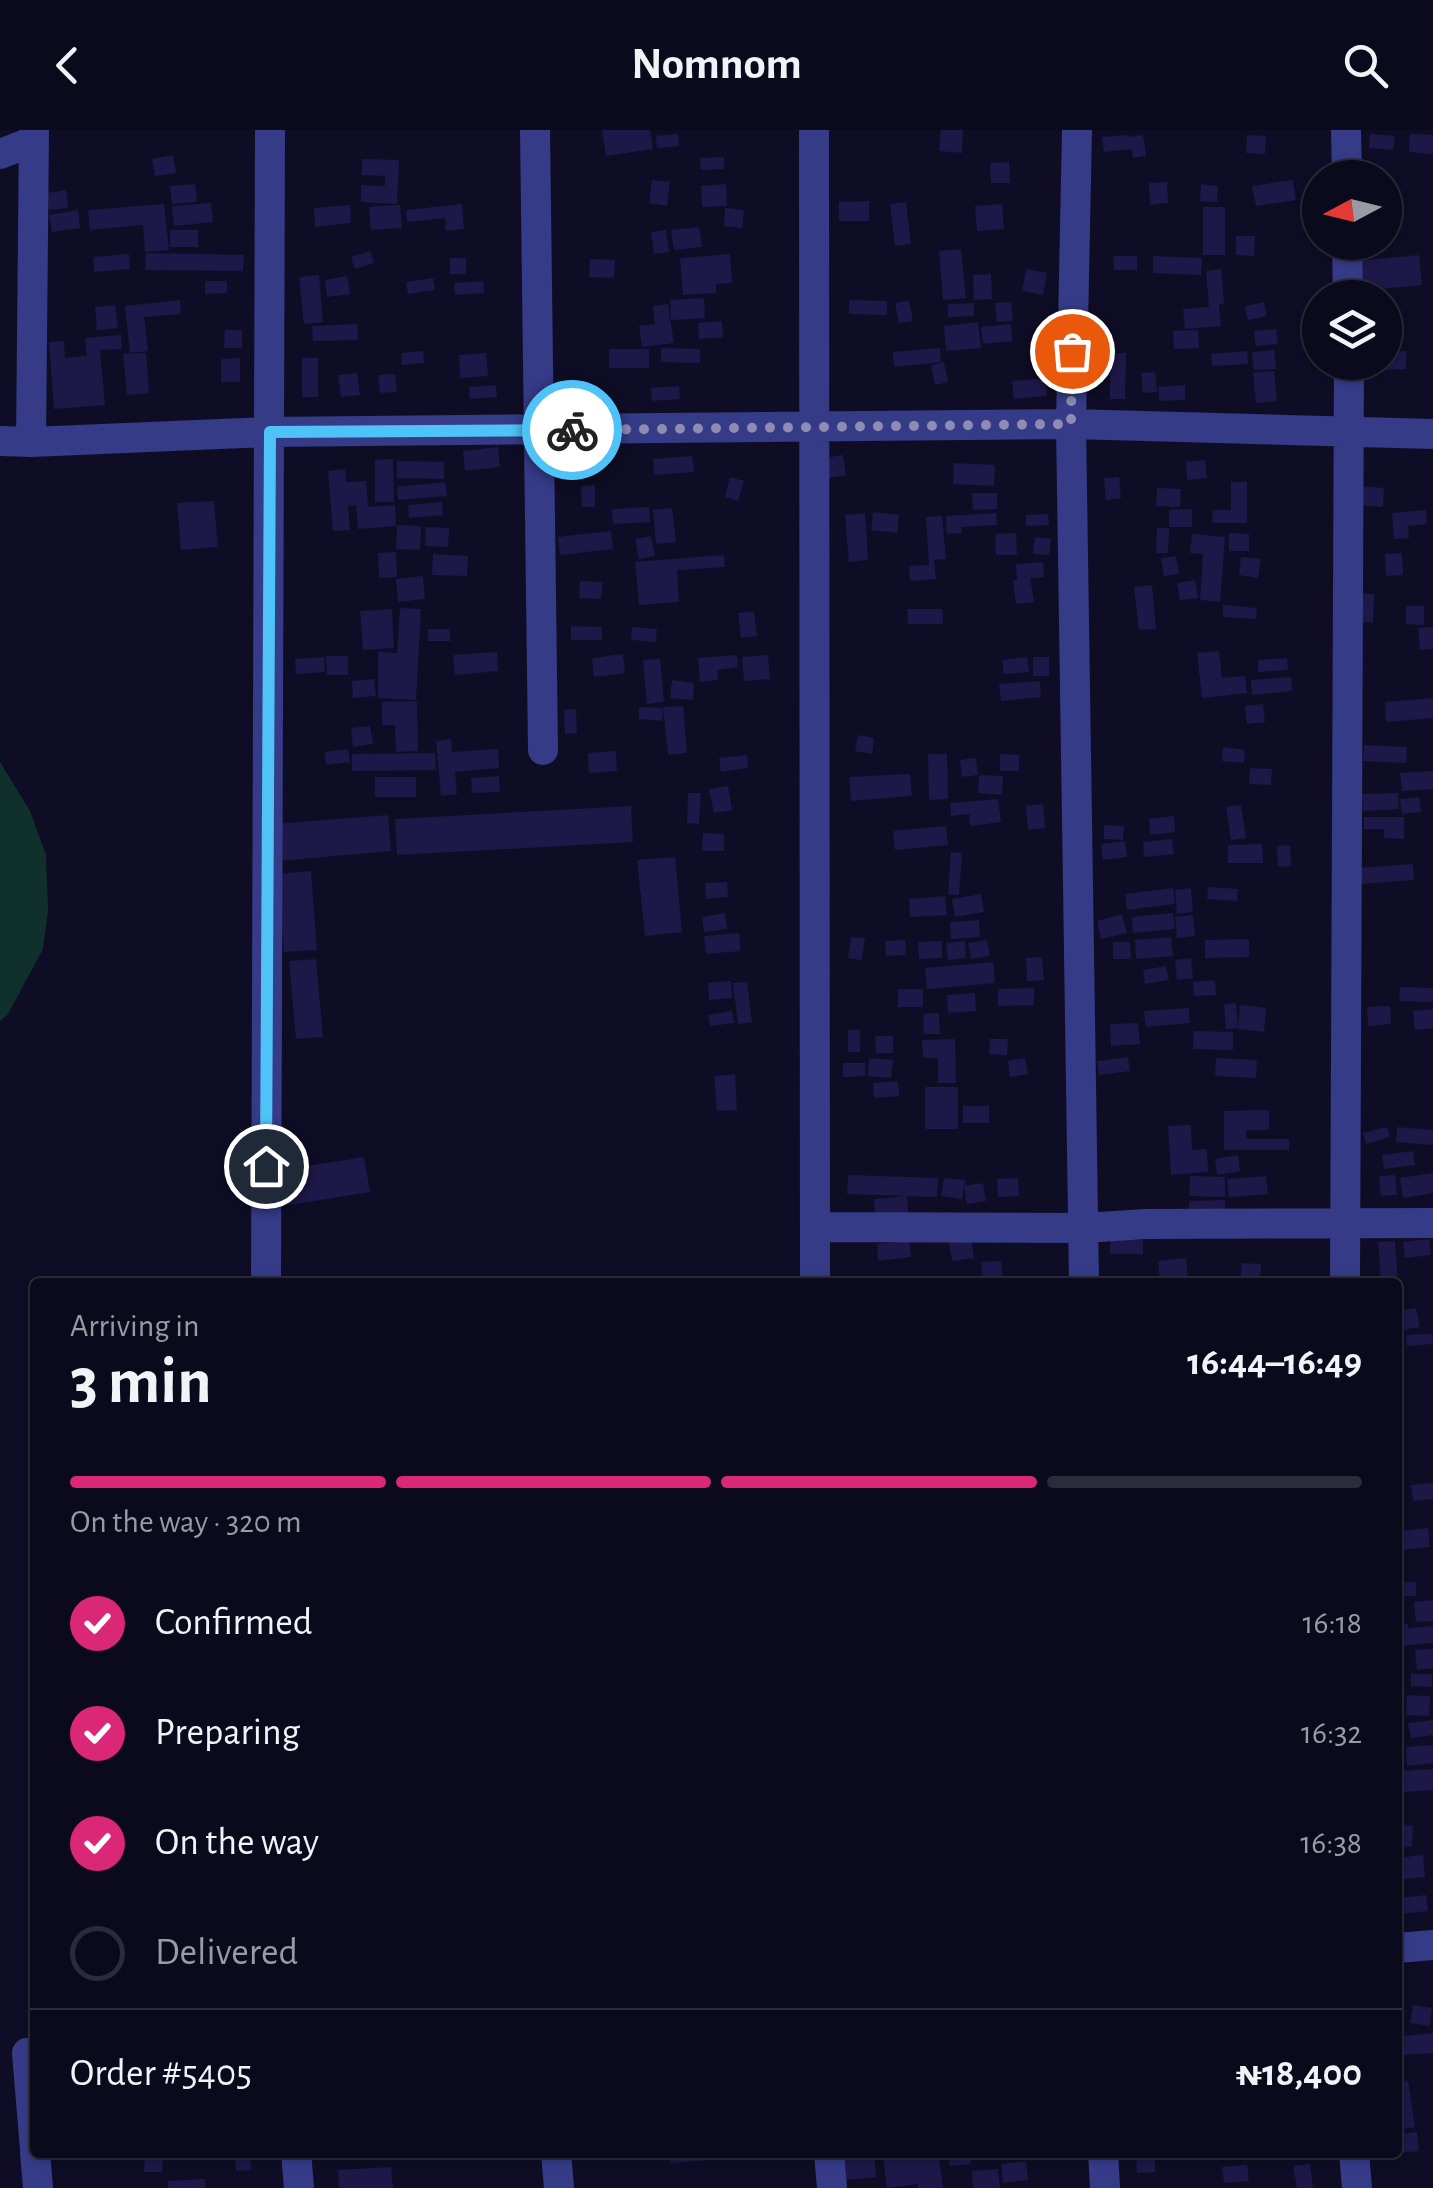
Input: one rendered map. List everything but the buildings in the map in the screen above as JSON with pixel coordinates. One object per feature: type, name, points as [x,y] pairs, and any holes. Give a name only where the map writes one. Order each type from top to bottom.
[{"type":"street","points":[[266,1278],[270,130]]},
{"type":"street","points":[[534,130],[543,750]]},
{"type":"street","points":[[814,130],[814,1278]]},
{"type":"street","points":[[1076,130],[1071,424],[1084,1278]]},
{"type":"street","points":[[1346,130],[1347,160]]},
{"type":"street","points":[[0,154],[34,135],[32,442]]},
{"type":"street","points":[[1344,1278],[1348,380]]},
{"type":"street","points":[[0,441],[270,432],[1071,424],[1433,434]]},
{"type":"street","points":[[815,1227],[1433,1224]]},
{"type":"street","points":[[1402,1948],[1433,1945]]},
{"type":"street","points":[[21,2054],[30,2116]]},
{"type":"street","points":[[36,2158],[38,2188]]},
{"type":"street","points":[[296,2158],[299,2188]]},
{"type":"street","points":[[557,2158],[560,2188]]},
{"type":"street","points":[[830,2158],[832,2188]]},
{"type":"street","points":[[1103,2158],[1106,2188]]},
{"type":"street","points":[[1354,2158],[1357,2188]]},
{"type":"green space","points":[[0,762],[30,811],[46,855],[48,911],[43,949],[8,1014],[0,1021]]},
{"type":"way so far","points":[[572,430],[1071,424],[1072,351]]},
{"type":"route","points":[[266,1166],[270,432],[572,430]]}]
